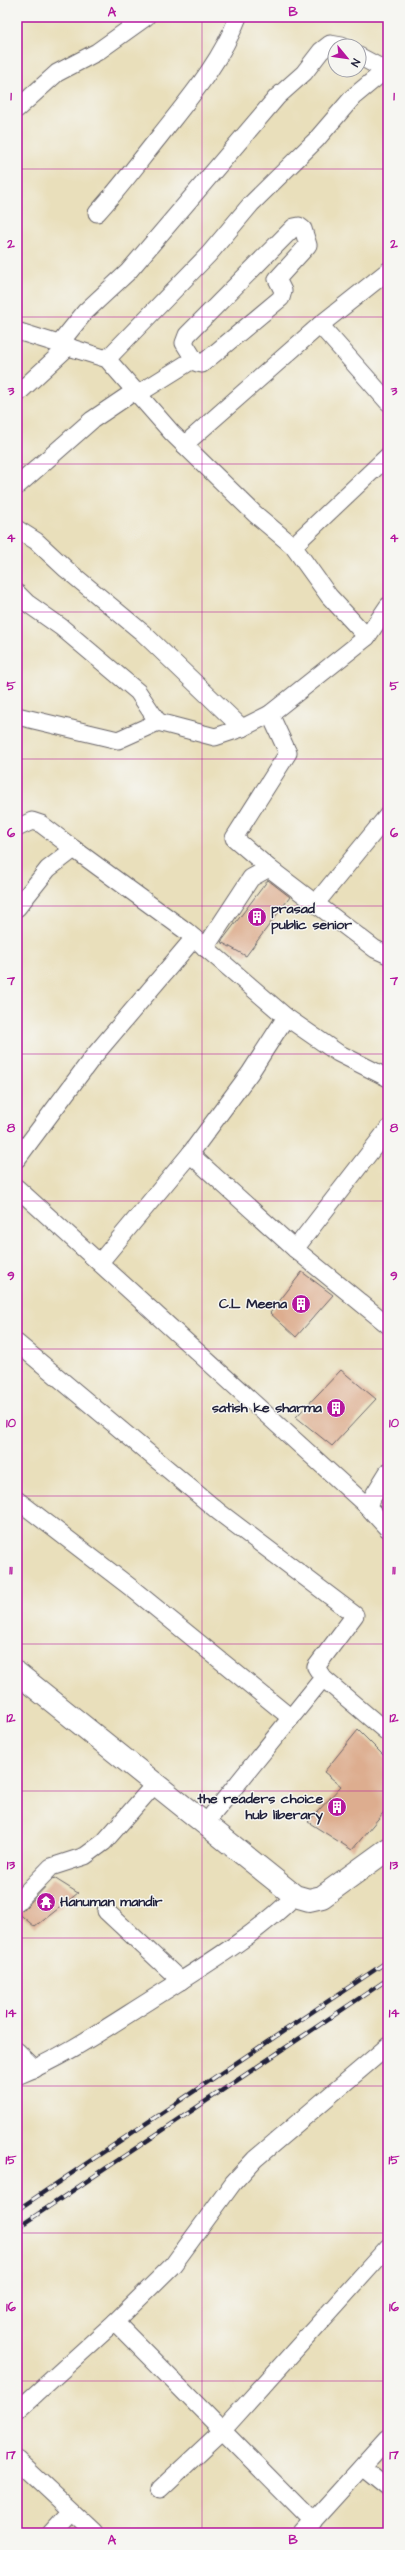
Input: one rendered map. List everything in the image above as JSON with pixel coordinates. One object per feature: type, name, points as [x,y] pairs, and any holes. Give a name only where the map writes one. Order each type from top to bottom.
[{"type":"street","points":[[17,109],[57,73],[97,52],[146,17]]},
{"type":"street","points":[[97,213],[135,170],[184,107],[213,64],[238,17]]},
{"type":"street","points":[[17,394],[65,344],[85,312],[128,272],[277,96],[304,73],[321,51],[327,46]]},
{"type":"street","points":[[107,360],[209,254],[250,204],[316,140],[353,97],[386,69],[367,60]]},
{"type":"street","points":[[299,226],[306,235],[308,244],[277,279],[283,292],[281,298],[202,364],[197,363],[194,359],[184,343],[187,335],[294,227],[299,226]]},
{"type":"street","points":[[184,445],[320,326],[388,271]]},
{"type":"street","points":[[320,326],[388,402]]},
{"type":"street","points":[[17,331],[65,344],[107,360],[184,445],[292,546],[330,596],[376,632]]},
{"type":"street","points":[[17,486],[92,420],[194,359]]},
{"type":"street","points":[[292,546],[388,456]]},
{"type":"street","points":[[17,529],[36,541],[84,585],[144,633],[242,728]]},
{"type":"street","points":[[17,593],[27,603],[62,627],[138,692],[158,722]]},
{"type":"street","points":[[17,716],[118,740],[158,722],[214,737],[242,728],[270,714],[376,632],[388,606]]},
{"type":"street","points":[[270,714],[288,753],[234,838],[269,868],[375,949],[388,955]]},
{"type":"street","points":[[316,903],[388,815]]},
{"type":"street","points":[[17,828],[32,821],[41,824],[199,943],[286,1017],[338,1053],[388,1078]]},
{"type":"street","points":[[17,908],[48,869],[74,849]]},
{"type":"street","points":[[17,1159],[93,1057],[199,943],[251,878],[269,868]]},
{"type":"street","points":[[100,1262],[190,1154],[250,1072],[286,1017]]},
{"type":"street","points":[[295,1249],[388,1129]]},
{"type":"street","points":[[190,1154],[295,1249],[388,1325]]},
{"type":"street","points":[[17,1188],[100,1262],[366,1506],[388,1529]]},
{"type":"street","points":[[17,1343],[219,1512],[355,1615],[316,1667],[323,1678],[388,1733]]},
{"type":"street","points":[[366,1506],[388,1472]]},
{"type":"street","points":[[17,1500],[134,1590],[291,1718]]},
{"type":"street","points":[[17,1673],[154,1785],[295,1896],[309,1900],[322,1897],[388,1849]]},
{"type":"street","points":[[204,1825],[323,1678]]},
{"type":"street","points":[[17,1902],[51,1867],[86,1856],[104,1842],[154,1785]]},
{"type":"street","points":[[17,2076],[35,2069],[96,2035],[181,1981],[268,1922],[295,1896]]},
{"type":"street","points":[[106,1911],[181,1981]]},
{"type":"street","points":[[17,2411],[115,2322],[173,2265],[233,2183],[255,2158],[388,2046]]},
{"type":"street","points":[[17,2051],[35,2069]]},
{"type":"street","points":[[160,2489],[222,2431],[388,2247]]},
{"type":"street","points":[[115,2322],[222,2431],[307,2527],[388,2438]]},
{"type":"street","points":[[17,2460],[95,2533]]},
{"type":"street","points":[[362,2467],[388,2488]]},
{"type":"street","points":[[51,2533],[71,2511]]},
{"type":"building","name":"prasad public senior","points":[[268,880],[290,897],[246,956],[221,942]]},
{"type":"building","name":"C.L Meena","points":[[302,1272],[333,1295],[296,1337],[270,1313]]},
{"type":"building","name":"satish ke sharma","points":[[341,1370],[376,1399],[332,1446],[296,1417]]},
{"type":"building","points":[[358,1730],[388,1760],[388,1807],[352,1850],[308,1822],[341,1786],[324,1772]]},
{"type":"building","name":"Hanuman mandir","points":[[54,1878],[78,1893],[35,1927],[17,1912],[24,1909]]},
{"type":"railway","points":[[17,2210],[388,1961]]},
{"type":"railway","points":[[17,2228],[388,1979]]},
{"type":"place","name":"prasad public senior","points":[[257,917]]},
{"type":"place","name":"C.L Meena","points":[[301,1304]]},
{"type":"place","name":"satish ke sharma","points":[[336,1408]]},
{"type":"place","name":"the readers choice hub liberary","points":[[337,1807]]},
{"type":"place","name":"Hanuman mandir","points":[[46,1902]]}]
